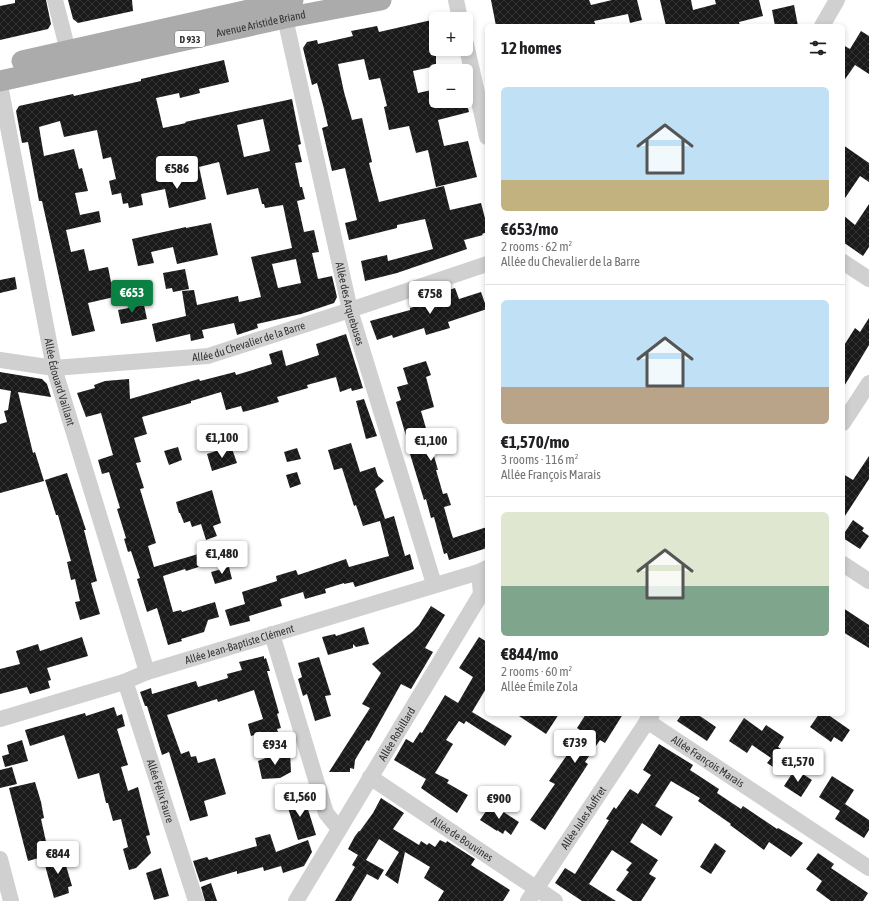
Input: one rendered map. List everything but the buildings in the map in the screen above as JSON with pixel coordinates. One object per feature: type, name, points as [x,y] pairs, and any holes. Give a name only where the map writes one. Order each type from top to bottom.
[{"type":"main road","name":"Avenue Aristide Briand","points":[[0,66],[68,51],[289,9],[381,0]]},
{"type":"main road","name":"Avenue Aristide Briand","points":[[0,81],[289,9]]},
{"type":"street","points":[[55,0],[68,51]]},
{"type":"street","points":[[456,0],[459,12]]},
{"type":"street","points":[[823,24],[837,0]]},
{"type":"street","name":"Allée des Arquebuses","points":[[289,9],[350,310],[434,584]]},
{"type":"street","points":[[469,56],[485,128]]},
{"type":"street","name":"Allée Édouard Vaillant","points":[[0,85],[54,368],[146,672]]},
{"type":"street","points":[[845,263],[869,279]]},
{"type":"street","name":"Allée du Chevalier de la Barre","points":[[0,360],[54,368],[208,356],[485,265]]},
{"type":"street","points":[[845,420],[869,383]]},
{"type":"street","points":[[845,565],[869,581]]},
{"type":"street","name":"Allée Jean-Baptiste Clément","points":[[0,719],[124,682],[146,672],[483,570]]},
{"type":"street","name":"Allée Robillard","points":[[296,901],[481,594],[483,570]]},
{"type":"street","points":[[272,634],[326,813],[340,829]]},
{"type":"street","name":"Allée Félix Faure","points":[[124,682],[128,690],[196,901]]},
{"type":"street","name":"Allée François Marais","points":[[650,717],[869,868]]},
{"type":"street","name":"Allée Jules Auffret","points":[[532,895],[650,717]]},
{"type":"street","name":"Allée de Bouvines","points":[[370,778],[532,895],[555,901]]},
{"type":"street","points":[[0,859],[11,901]]}]
